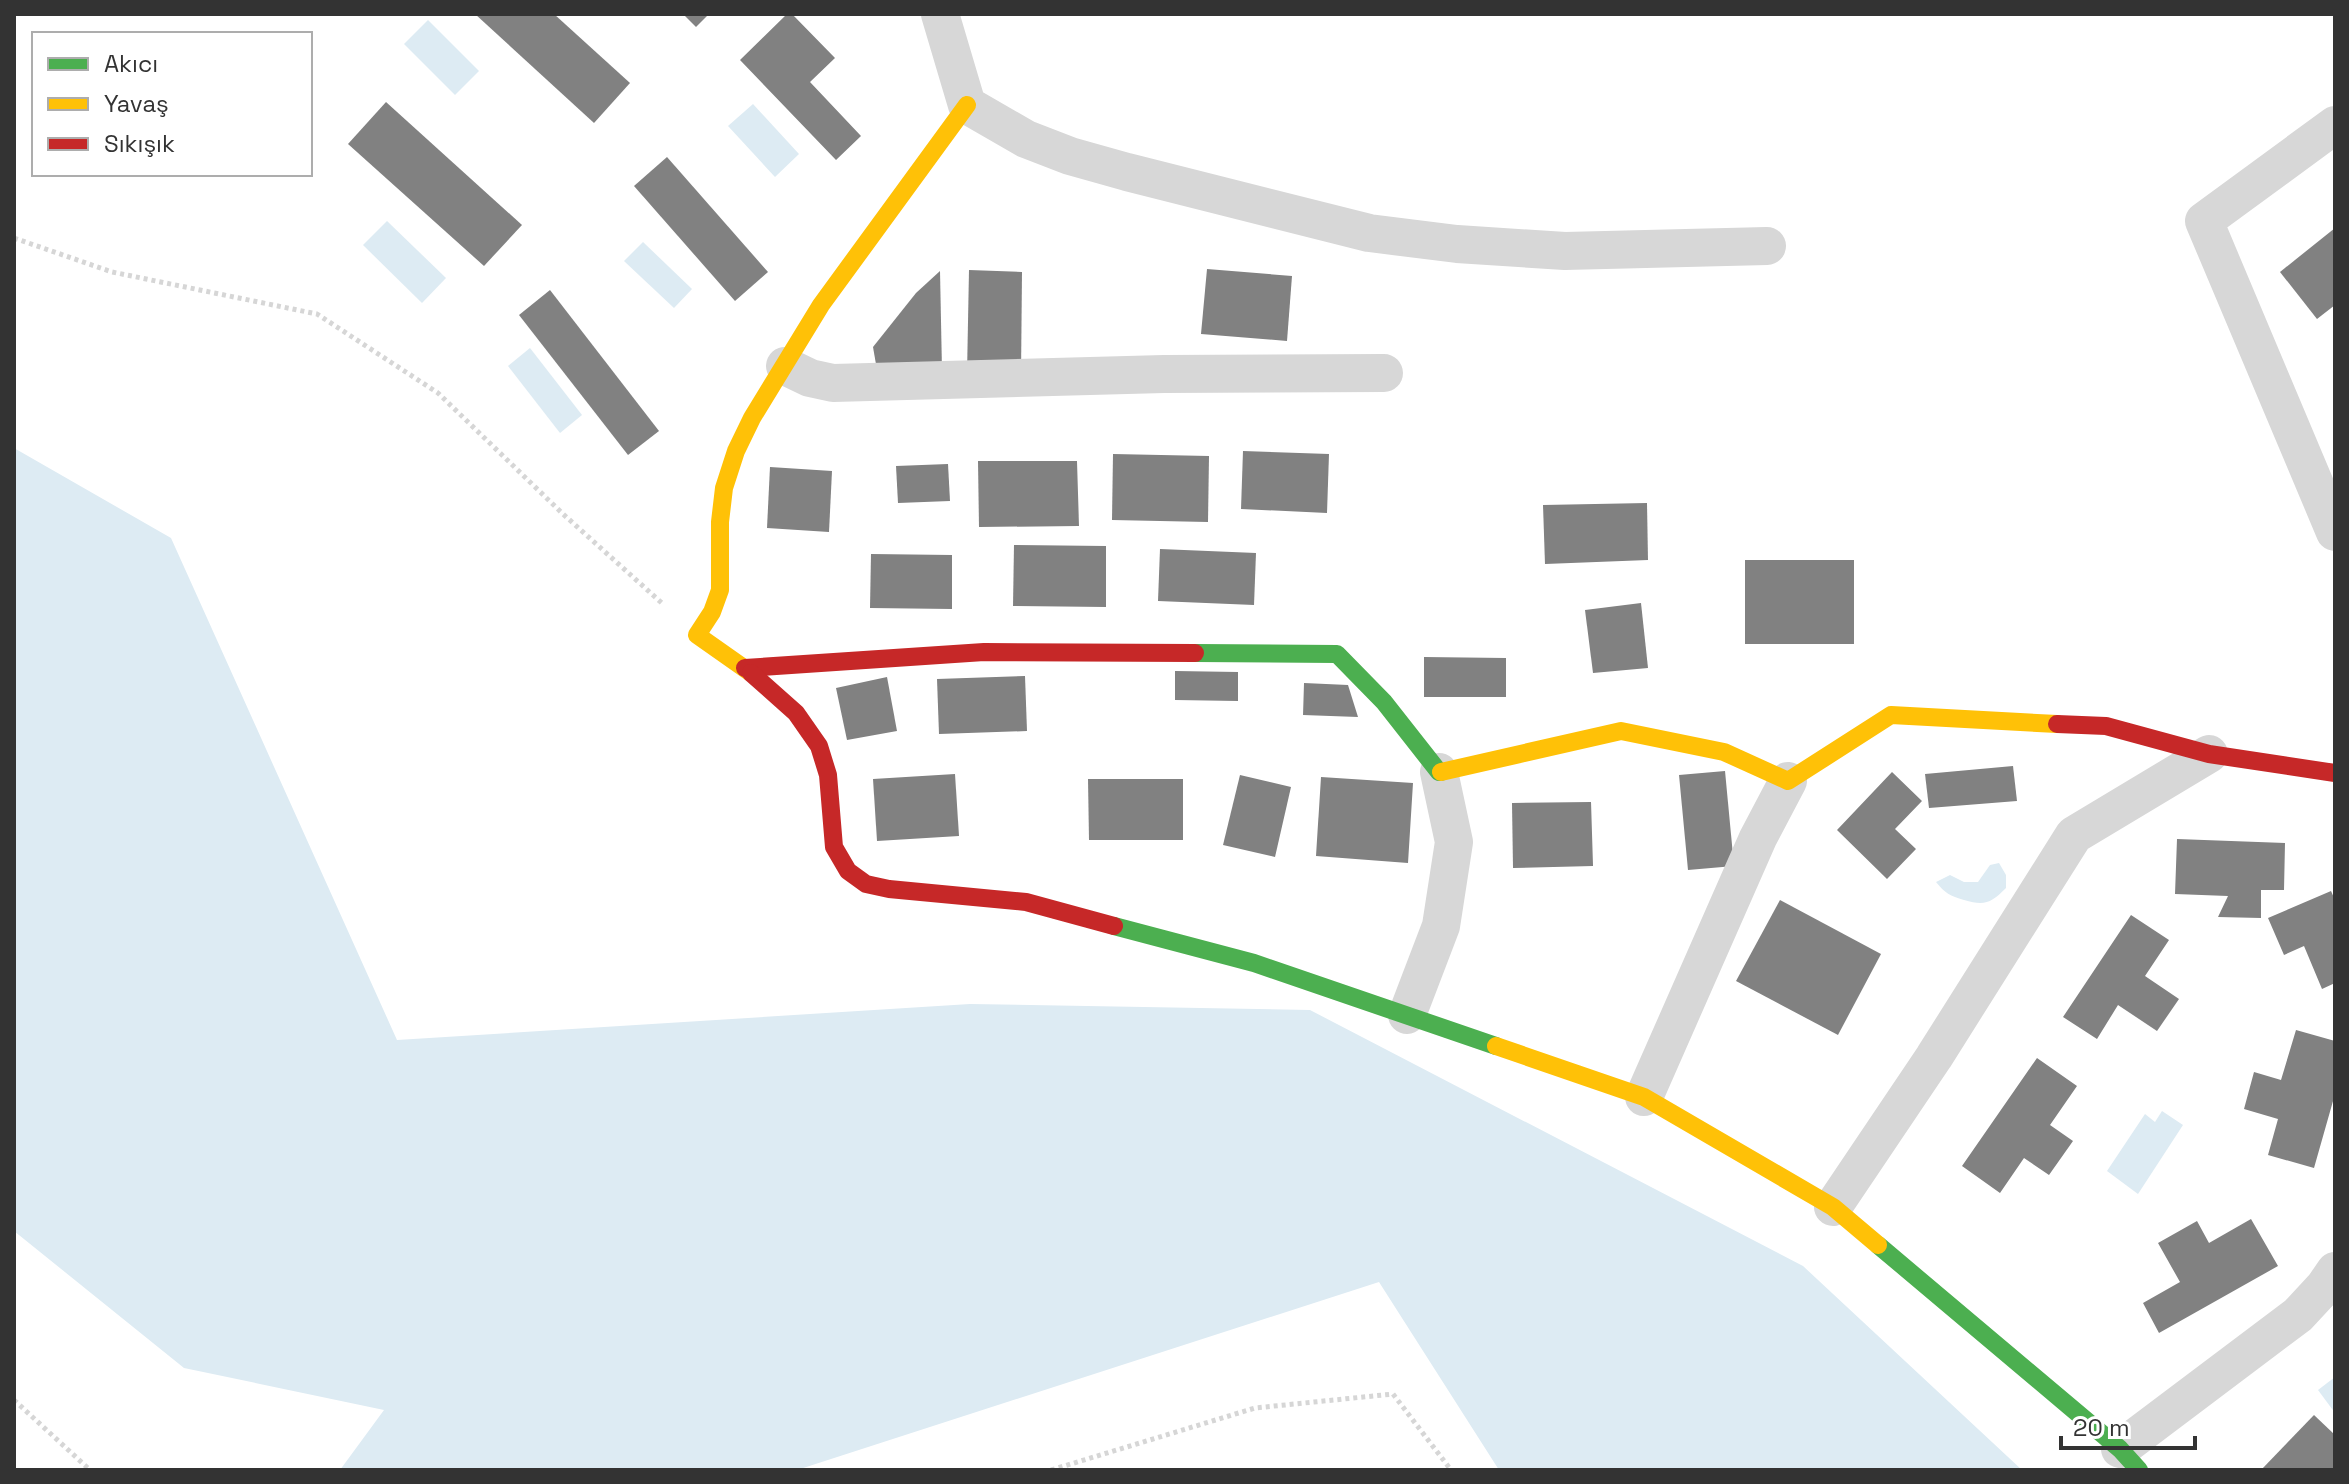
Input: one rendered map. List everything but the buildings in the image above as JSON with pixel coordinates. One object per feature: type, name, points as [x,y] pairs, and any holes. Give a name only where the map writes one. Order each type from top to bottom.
[{"type":"street","points":[[940,14],[967,105],[1026,139],[1070,156],[1127,172],[1369,233],[1457,244],[1565,251],[1767,246]]},
{"type":"street","points":[[967,105],[821,305],[752,418],[736,451],[724,488],[720,522],[720,590],[712,612],[697,635],[745,668],[796,713],[819,746],[828,775],[834,847],[848,871],[866,884],[889,889],[1026,902],[1254,963],[1644,1097],[1833,1207],[2130,1460],[2298,1315],[2335,1271]]},
{"type":"street","points":[[2335,125],[2204,221],[2335,532]]},
{"type":"street","points":[[785,366],[810,378],[833,383],[1164,374],[1384,373]]},
{"type":"street","points":[[745,668],[984,652],[1337,654],[1384,702],[1439,772],[1454,842],[1441,926],[1407,1015]]},
{"type":"street","points":[[1644,1097],[1758,838],[1788,781],[1891,715],[2106,726],[2209,754],[2335,773]]},
{"type":"street","points":[[1439,772],[1621,731],[1724,752],[1788,781]]},
{"type":"street","points":[[1833,1207],[1934,1057],[2074,835],[2209,754]]},
{"type":"path","points":[[14,238],[112,272],[317,314],[438,393],[563,514],[697,635]]},
{"type":"path","points":[[1051,1470],[1255,1408],[1393,1394],[1451,1470]]},
{"type":"path","points":[[14,1400],[90,1470]]},
{"type":"shaded area","points":[[428,20],[479,71],[455,95],[404,44]]},
{"type":"shaded area","points":[[753,104],[799,154],[775,177],[728,126]]},
{"type":"shaded area","points":[[387,221],[446,278],[422,303],[363,245]]},
{"type":"shaded area","points":[[643,242],[692,289],[674,308],[624,261]]},
{"type":"shaded area","points":[[530,348],[582,415],[560,433],[508,366]]},
{"type":"shaded area","points":[[14,448],[171,538],[397,1040],[970,1004],[1310,1010],[1803,1266],[2022,1470],[1499,1470],[1379,1282],[797,1470],[340,1470],[384,1410],[184,1368],[14,1231]]},
{"type":"shaded area","points":[[1999,863],[2006,875],[2006,888],[1987,902],[1977,903],[1955,897],[1936,882],[1950,875],[1964,882],[1978,882],[1990,865]]},
{"type":"shaded area","points":[[2162,1111],[2183,1125],[2138,1194],[2107,1171],[2145,1114],[2155,1122]]},
{"type":"shaded area","points":[[2335,1377],[2335,1413],[2318,1390]]},
{"type":"traffic: fast","points":[[1195,653],[1337,654],[1384,702],[1441,772]]},
{"type":"traffic: fast","points":[[1114,926],[1254,963],[1496,1046]]},
{"type":"traffic: fast","points":[[1878,1245],[2120,1449],[2139,1470]]},
{"type":"traffic: slow","points":[[751,673],[697,635],[712,612],[720,590],[720,522],[724,488],[736,451],[752,418],[821,305],[967,105]]},
{"type":"traffic: slow","points":[[1441,772],[1621,731],[1724,752],[1788,781],[1891,715],[2057,724]]},
{"type":"traffic: slow","points":[[1496,1046],[1644,1097],[1833,1207],[1878,1245]]},
{"type":"traffic: jam","points":[[745,668],[984,652],[1195,653]]},
{"type":"traffic: jam","points":[[751,673],[796,713],[819,746],[828,775],[834,847],[848,871],[866,884],[1026,902],[1114,926]]},
{"type":"traffic: jam","points":[[2057,724],[2106,726],[2209,754],[2335,773]]}]
